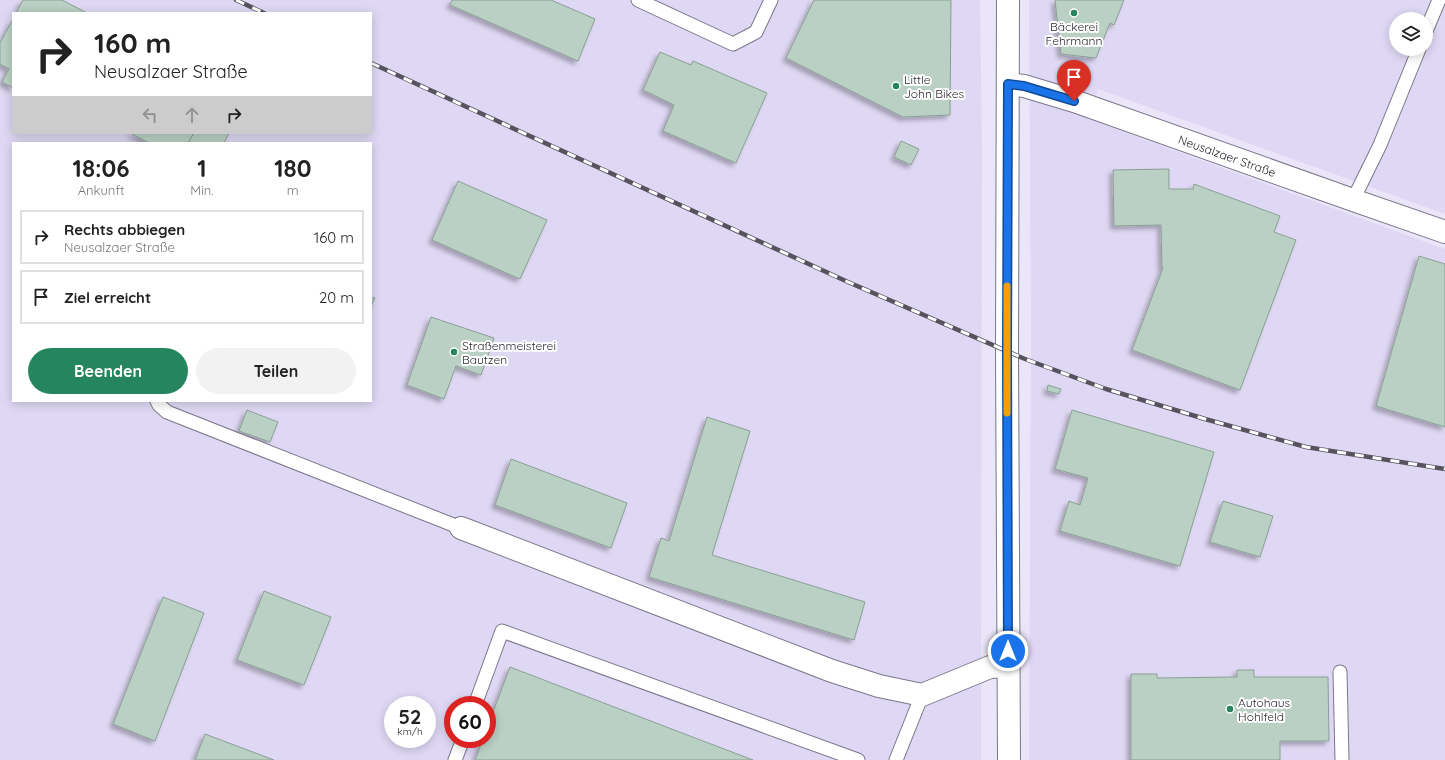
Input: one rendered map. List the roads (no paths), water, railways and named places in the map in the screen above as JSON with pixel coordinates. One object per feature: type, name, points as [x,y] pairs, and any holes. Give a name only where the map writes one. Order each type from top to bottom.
[{"type":"street","points":[[1008,0],[1007,352],[1009,760]]},
{"type":"street","name":"Neusalzaer Straße","points":[[1008,84],[1024,86],[1074,101],[1445,232]]},
{"type":"street","points":[[461,528],[832,671],[879,686],[922,696],[990,667],[1008,666]]},
{"type":"lane","points":[[638,0],[733,44],[756,32],[771,0]]},
{"type":"lane","points":[[1433,14],[1439,0]]},
{"type":"lane","points":[[1353,200],[1380,145],[1416,56]]},
{"type":"lane","points":[[158,402],[167,412],[461,528]]},
{"type":"lane","points":[[478,696],[502,631],[858,760]]},
{"type":"lane","points":[[1340,672],[1342,760]]},
{"type":"lane","points":[[896,760],[922,696]]},
{"type":"lane","points":[[455,760],[460,748]]},
{"type":"railway","points":[[236,0],[262,12]]},
{"type":"railway","points":[[372,63],[848,282],[1025,359],[1106,389],[1205,419],[1306,447],[1445,469]]},
{"type":"place","name":"Bäckerei Fehrmann","points":[[1074,13]]},
{"type":"place","name":"Little John Bikes","points":[[896,86]]},
{"type":"place","name":"Straßenmeisterei Bautzen","points":[[454,352]]},
{"type":"place","name":"Autohaus Hohlfeld","points":[[1230,709]]}]
